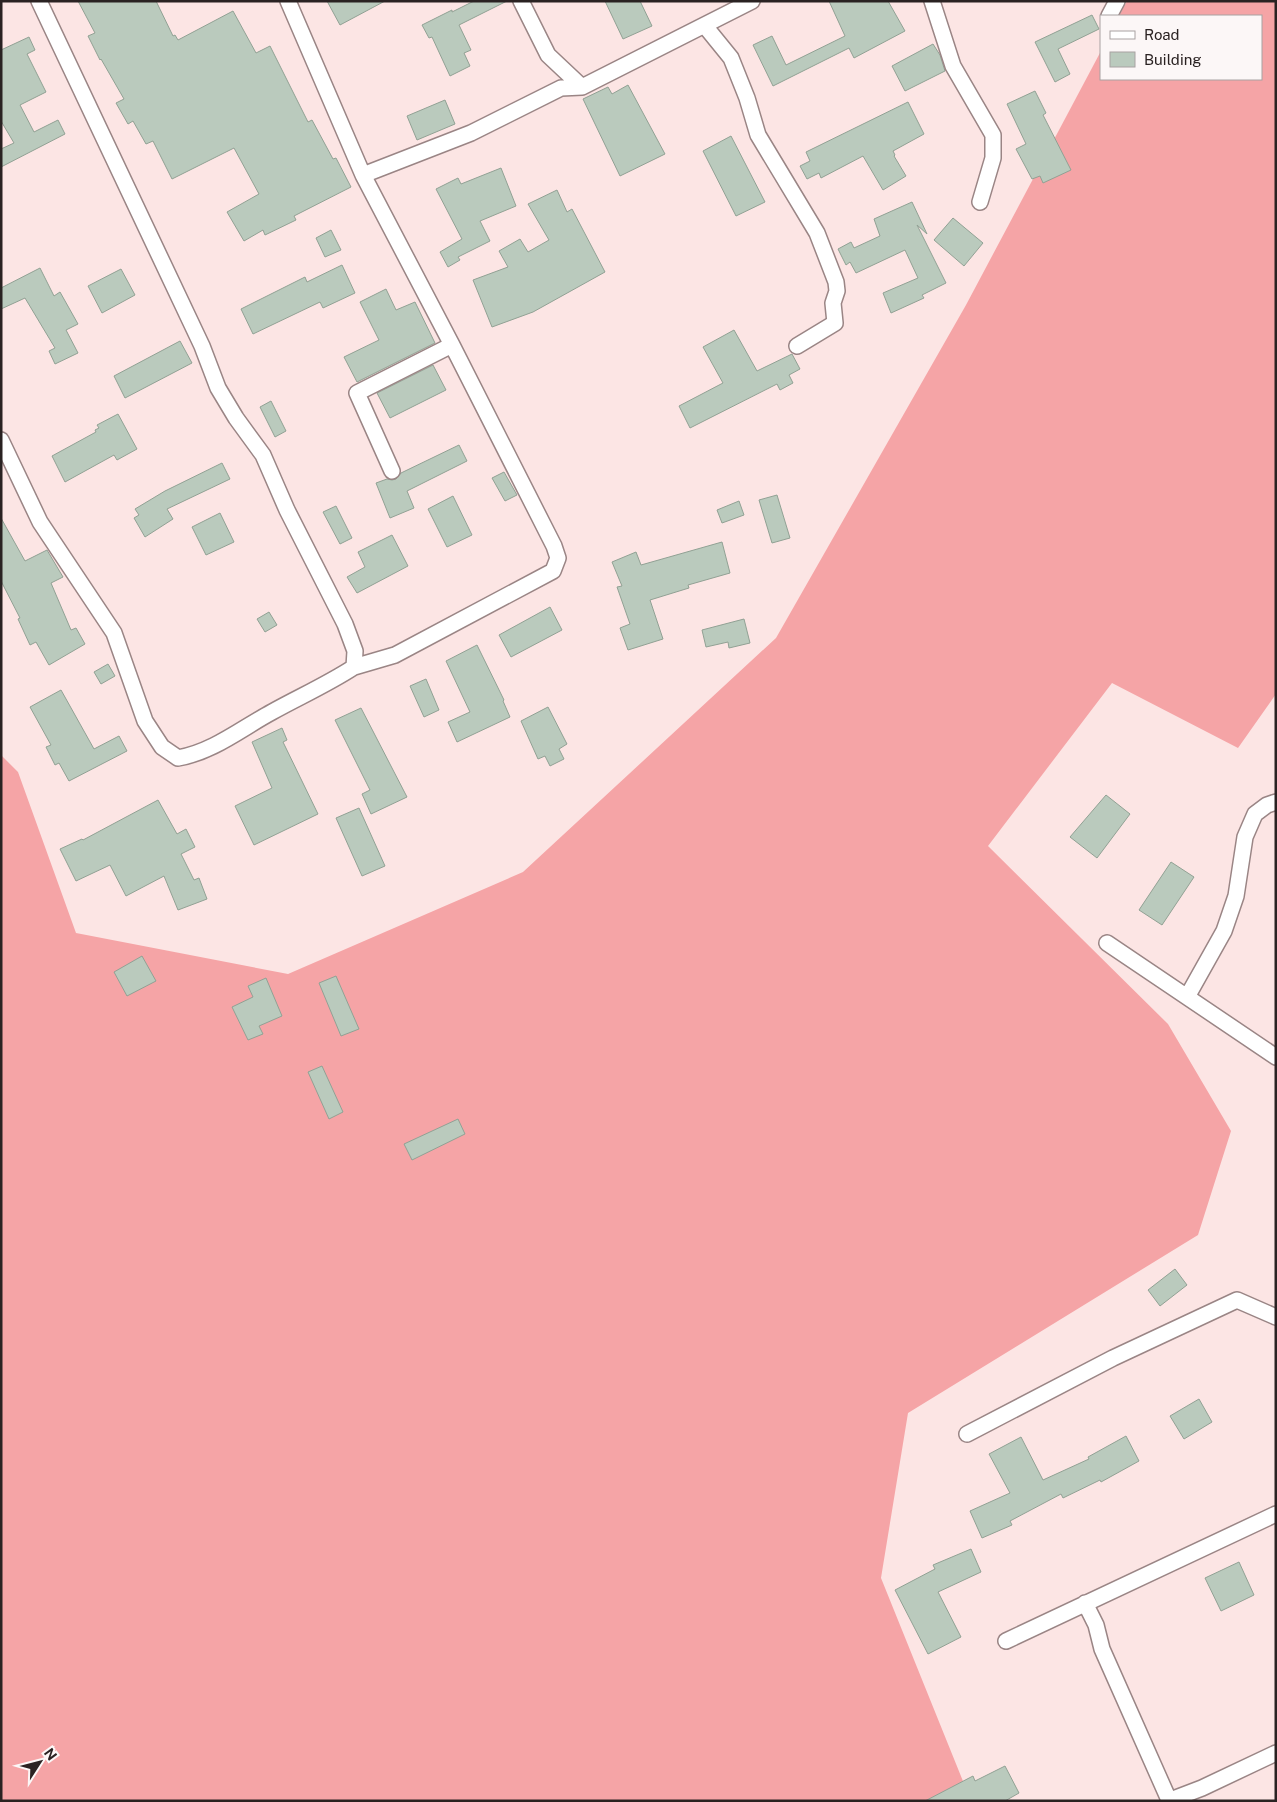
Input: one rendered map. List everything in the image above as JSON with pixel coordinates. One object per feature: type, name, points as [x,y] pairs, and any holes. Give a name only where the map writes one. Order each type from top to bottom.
[{"type":"street","points":[[40,1],[202,346],[218,388],[236,418],[264,455],[291,517],[345,624],[355,652],[354,667]]},
{"type":"street","points":[[1,440],[40,522],[114,633],[145,722],[162,747],[178,758],[192,755],[230,737],[271,713],[335,680],[354,667],[396,655],[553,571],[558,558],[554,546],[363,175],[288,1]]},
{"type":"street","points":[[522,1],[548,55],[582,87]]},
{"type":"street","points":[[363,175],[471,133],[561,88],[582,87],[752,1]]},
{"type":"street","points":[[932,1],[953,66],[993,136],[993,158],[980,202]]},
{"type":"street","points":[[1110,15],[1117,1]]},
{"type":"street","points":[[705,26],[731,58],[747,98],[758,135],[817,233],[836,282],[837,291],[832,303],[835,323],[797,346]]},
{"type":"street","points":[[392,471],[357,394],[452,345]]},
{"type":"street","points":[[1187,997],[1224,931],[1236,896],[1245,837],[1255,814],[1267,805],[1276,802]]},
{"type":"street","points":[[1107,943],[1276,1056]]},
{"type":"street","points":[[966,1434],[1113,1358],[1236,1300],[1276,1317]]},
{"type":"street","points":[[1006,1641],[1276,1514]]},
{"type":"street","points":[[1085,1603],[1096,1625],[1102,1649],[1168,1800],[1202,1788],[1276,1753]]},
{"type":"shaded area","points":[[1127,1],[1276,1],[1276,694],[1238,748],[1112,683],[988,846],[1168,1024],[1231,1131],[1198,1235],[908,1413],[881,1578],[971,1801],[1,1801],[1,755],[18,772],[76,933],[288,974],[523,872],[776,638],[966,305],[1100,53],[1100,80],[1262,80],[1262,15],[1120,15]]},
{"type":"building","points":[[78,1],[156,1],[173,36],[175,35],[178,40],[233,11],[256,53],[270,46],[308,122],[312,120],[333,159],[336,158],[351,187],[294,216],[296,220],[265,235],[263,230],[244,241],[227,212],[259,194],[234,148],[172,179],[153,141],[146,144],[133,121],[128,124],[116,103],[124,99],[88,36],[95,33]]},
{"type":"building","points":[[327,1],[385,1],[340,25]]},
{"type":"building","points":[[474,1],[507,1],[459,25],[471,50],[464,53],[470,66],[450,76],[432,37],[429,38],[422,25]]},
{"type":"building","points":[[605,1],[640,1],[652,26],[623,39]]},
{"type":"building","points":[[829,1],[888,1],[905,31],[854,58],[849,48],[773,86],[753,45],[772,36],[786,65],[845,36]]},
{"type":"building","points":[[1092,15],[1099,29],[1058,49],[1070,74],[1055,82],[1035,42]]},
{"type":"building","points":[[29,37],[35,50],[27,54],[46,92],[20,105],[34,132],[58,120],[65,134],[1,167],[1,149],[14,143],[1,121],[1,50]]},
{"type":"building","points":[[933,44],[940,55],[945,71],[905,91],[892,66]]},
{"type":"building","points":[[628,85],[665,154],[620,176],[583,99],[608,87],[612,94]]},
{"type":"building","points":[[1035,91],[1046,113],[1043,115],[1071,170],[1043,183],[1040,176],[1032,179],[1016,149],[1026,144],[1007,104]]},
{"type":"building","points":[[445,100],[455,124],[417,140],[407,116]]},
{"type":"building","points":[[908,102],[924,134],[893,151],[906,176],[883,190],[863,156],[821,178],[819,173],[807,179],[800,166],[810,161],[806,152]]},
{"type":"building","points":[[731,136],[765,202],[736,216],[703,151]]},
{"type":"building","points":[[501,168],[516,206],[480,221],[490,241],[458,257],[460,260],[448,267],[440,252],[462,239],[436,189],[458,178],[461,184]]},
{"type":"building","points":[[557,190],[567,212],[572,209],[605,272],[533,312],[492,327],[473,280],[508,267],[499,251],[520,239],[528,252],[549,240],[528,204]]},
{"type":"building","points":[[912,202],[927,234],[917,225],[946,283],[922,295],[924,298],[891,313],[883,293],[918,278],[905,250],[856,273],[850,262],[846,265],[838,249],[851,242],[854,248],[880,236],[874,219]]},
{"type":"building","points":[[953,218],[983,243],[964,266],[934,240]]},
{"type":"building","points":[[331,230],[341,250],[325,257],[316,238]]},
{"type":"building","points":[[342,265],[355,293],[323,308],[320,302],[253,334],[241,309],[305,277],[307,282]]},
{"type":"building","points":[[40,268],[54,296],[60,292],[78,324],[66,330],[78,353],[55,364],[49,351],[55,348],[25,298],[1,309],[1,288]]},
{"type":"building","points":[[121,269],[135,295],[102,313],[88,286]]},
{"type":"building","points":[[386,289],[396,310],[415,302],[435,343],[357,382],[344,357],[379,340],[360,302]]},
{"type":"building","points":[[734,330],[757,371],[792,354],[800,369],[789,375],[793,383],[780,390],[777,384],[690,428],[679,406],[723,383],[703,347]]},
{"type":"building","points":[[180,341],[192,363],[125,398],[114,376]]},
{"type":"building","points":[[433,365],[446,390],[390,418],[377,393]]},
{"type":"building","points":[[271,401],[286,431],[275,437],[260,407]]},
{"type":"building","points":[[118,414],[137,449],[117,460],[114,455],[65,482],[52,456],[96,432],[95,430],[99,428],[97,425]]},
{"type":"building","points":[[459,445],[467,461],[407,491],[414,508],[390,518],[376,483],[387,479],[396,479],[401,473]]},
{"type":"building","points":[[222,463],[230,479],[167,509],[173,519],[145,537],[134,518],[139,515],[135,509],[165,491]]},
{"type":"building","points":[[504,472],[517,495],[505,501],[492,478]]},
{"type":"building","points":[[777,495],[790,538],[772,543],[759,500]]},
{"type":"building","points":[[453,496],[472,535],[447,547],[428,509]]},
{"type":"building","points":[[739,501],[744,515],[722,523],[717,510]]},
{"type":"building","points":[[336,506],[352,538],[340,544],[323,512]]},
{"type":"building","points":[[220,513],[234,542],[206,555],[192,527]]},
{"type":"building","points":[[1,518],[25,561],[47,550],[63,577],[51,583],[71,630],[76,628],[85,644],[49,665],[36,642],[30,645],[18,619],[20,618],[1,581]]},
{"type":"building","points":[[392,535],[408,566],[357,593],[347,577],[365,567],[358,552]]},
{"type":"building","points":[[722,542],[730,573],[688,585],[689,588],[650,600],[663,639],[628,650],[620,628],[630,624],[617,587],[622,586],[612,562],[636,552],[641,565]]},
{"type":"building","points":[[550,607],[562,630],[511,657],[499,635]]},
{"type":"building","points":[[269,612],[277,625],[265,632],[257,619]]},
{"type":"building","points":[[744,619],[750,643],[729,648],[728,642],[706,647],[702,630]]},
{"type":"building","points":[[477,645],[504,700],[510,717],[457,742],[448,722],[470,712],[446,661]]},
{"type":"building","points":[[108,664],[115,676],[101,684],[94,672]]},
{"type":"building","points":[[426,679],[439,710],[424,717],[410,686]]},
{"type":"building","points":[[61,690],[94,749],[119,736],[127,751],[69,781],[59,763],[55,765],[46,747],[51,745],[30,707]]},
{"type":"building","points":[[548,707],[567,744],[559,749],[564,759],[550,766],[545,756],[538,759],[521,721]]},
{"type":"building","points":[[361,708],[407,797],[371,814],[362,794],[370,790],[335,720]]},
{"type":"building","points":[[282,728],[287,740],[283,742],[318,814],[254,845],[235,806],[272,788],[252,742]]},
{"type":"building","points":[[1106,795],[1130,814],[1097,858],[1070,837]]},
{"type":"building","points":[[158,800],[177,834],[186,829],[195,847],[181,854],[194,880],[199,878],[207,899],[178,910],[164,876],[126,896],[110,865],[76,881],[60,849],[83,840]]},
{"type":"building","points":[[359,808],[385,866],[362,876],[336,818]]},
{"type":"building","points":[[1171,862],[1194,877],[1162,925],[1139,910]]},
{"type":"building","points":[[142,956],[156,981],[127,996],[114,972]]},
{"type":"building","points":[[336,976],[359,1029],[341,1036],[319,983]]},
{"type":"building","points":[[266,978],[282,1016],[259,1026],[263,1034],[248,1040],[232,1007],[253,997],[248,986]]},
{"type":"building","points":[[322,1066],[343,1112],[329,1119],[308,1072]]},
{"type":"building","points":[[458,1119],[465,1134],[412,1160],[404,1144]]},
{"type":"building","points":[[1175,1269],[1187,1285],[1160,1306],[1148,1290]]},
{"type":"building","points":[[1199,1399],[1212,1422],[1184,1439],[1170,1416]]},
{"type":"building","points":[[1126,1436],[1139,1461],[1101,1482],[1100,1480],[1063,1498],[1061,1494],[1010,1521],[1012,1525],[982,1538],[970,1511],[1010,1493],[989,1454],[1021,1437],[1043,1480],[1089,1459],[1088,1457]]},
{"type":"building","points":[[971,1549],[981,1572],[938,1592],[961,1637],[928,1654],[895,1590],[935,1569],[933,1565]]},
{"type":"building","points":[[1239,1562],[1254,1595],[1221,1611],[1205,1578]]},
{"type":"building","points":[[1005,1766],[1019,1793],[1005,1801],[925,1801],[973,1776],[975,1781]]}]
